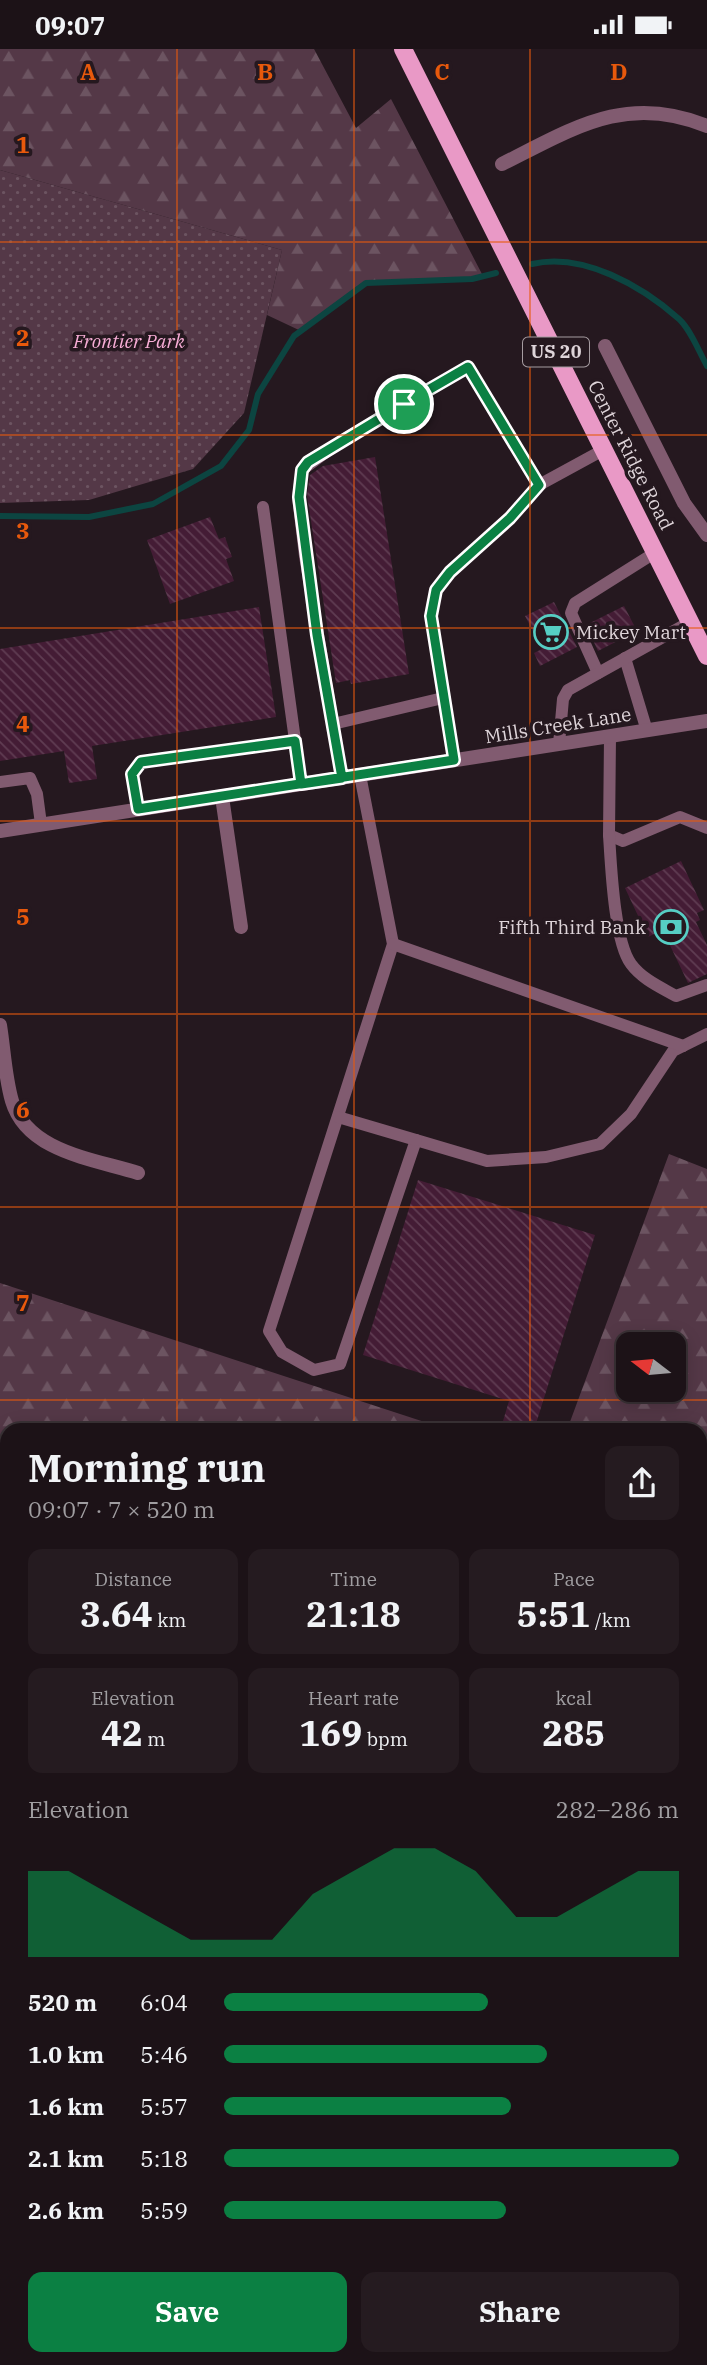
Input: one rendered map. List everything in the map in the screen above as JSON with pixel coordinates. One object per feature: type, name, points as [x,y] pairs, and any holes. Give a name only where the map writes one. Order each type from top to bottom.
[{"type":"main road","name":"Center Ridge Road","points":[[403,49],[707,656]]},
{"type":"street","points":[[502,164],[576,127],[611,115],[647,111],[684,117],[707,127]]},
{"type":"street","points":[[605,346],[684,503],[707,535]]},
{"type":"street","name":"Mills Creek Lane","points":[[0,831],[707,722]]},
{"type":"street","points":[[222,797],[241,927]]},
{"type":"street","points":[[0,1025],[11,1100],[28,1130],[56,1147],[138,1173]]},
{"type":"lane","points":[[342,778],[299,497],[302,470],[308,462],[468,367],[539,485]]},
{"type":"lane","points":[[454,760],[431,616],[436,590],[450,572],[510,518],[539,485],[605,449]]},
{"type":"lane","points":[[262,507],[301,784]]},
{"type":"lane","points":[[598,673],[572,613],[575,603],[656,552]]},
{"type":"lane","points":[[559,744],[563,699],[568,690],[690,622]]},
{"type":"lane","points":[[625,659],[647,731]]},
{"type":"lane","points":[[332,724],[443,698]]},
{"type":"lane","points":[[610,737],[611,881],[621,935],[630,963],[652,983],[676,996],[707,985]]},
{"type":"lane","points":[[138,809],[132,774],[141,762],[295,741]]},
{"type":"lane","points":[[360,775],[393,944],[269,1331],[282,1352],[314,1370],[340,1364],[416,1140]]},
{"type":"lane","points":[[0,782],[30,778],[37,794],[41,824]]},
{"type":"lane","points":[[610,835],[623,841],[680,817],[707,828]]},
{"type":"lane","points":[[393,944],[683,1046]]},
{"type":"lane","points":[[338,1117],[487,1161],[546,1157],[600,1144],[631,1114],[673,1051],[707,1034]]},
{"type":"green space","points":[[0,49],[314,49],[356,128],[391,99],[483,276],[366,283],[301,331],[267,315],[282,250],[0,170]]},
{"type":"green space","name":"Frontier Park","points":[[0,170],[282,250],[244,413],[193,469],[89,500],[0,503]]},
{"type":"green space","points":[[669,1154],[707,1169],[707,1423],[570,1423]]},
{"type":"green space","points":[[0,1283],[428,1423],[0,1423]]},
{"type":"building","points":[[375,457],[409,674],[351,684],[350,680],[336,683],[307,495],[310,475],[323,466]]},
{"type":"building","points":[[210,517],[219,539],[225,537],[232,557],[226,559],[234,581],[170,604],[147,540]]},
{"type":"building","name":"Mickey Mart","points":[[554,602],[577,647],[540,666],[534,653],[542,649],[525,616]]},
{"type":"building","points":[[624,606],[637,631],[598,651],[586,625]]},
{"type":"building","points":[[259,607],[276,717],[92,746],[97,779],[69,783],[64,751],[0,761],[0,649]]},
{"type":"building","name":"Fifth Third Bank","points":[[681,861],[704,910],[697,913],[700,920],[696,922],[707,945],[707,974],[688,983],[666,937],[662,939],[658,932],[648,937],[625,888]]},
{"type":"building","points":[[418,1180],[595,1235],[536,1423],[503,1421],[509,1401],[363,1355]]},
{"type":"waterway","points":[[532,264],[571,263],[591,267],[630,284],[679,319],[691,335],[707,366]]},
{"type":"waterway","points":[[0,516],[89,517],[153,504],[221,466],[249,430],[258,394],[294,336],[366,283],[472,279],[496,273]]},
{"type":"place","name":"Mickey Mart","points":[[551,632]]},
{"type":"place","name":"Fifth Third Bank","points":[[671,927]]},
{"type":"route","points":[[404,404],[308,462],[302,470],[299,497],[305,556],[317,635],[342,778],[301,784],[295,741],[141,762],[132,774],[138,809],[360,775],[454,760],[431,616],[436,590],[450,572],[510,518],[539,485],[468,367],[404,404]]}]
